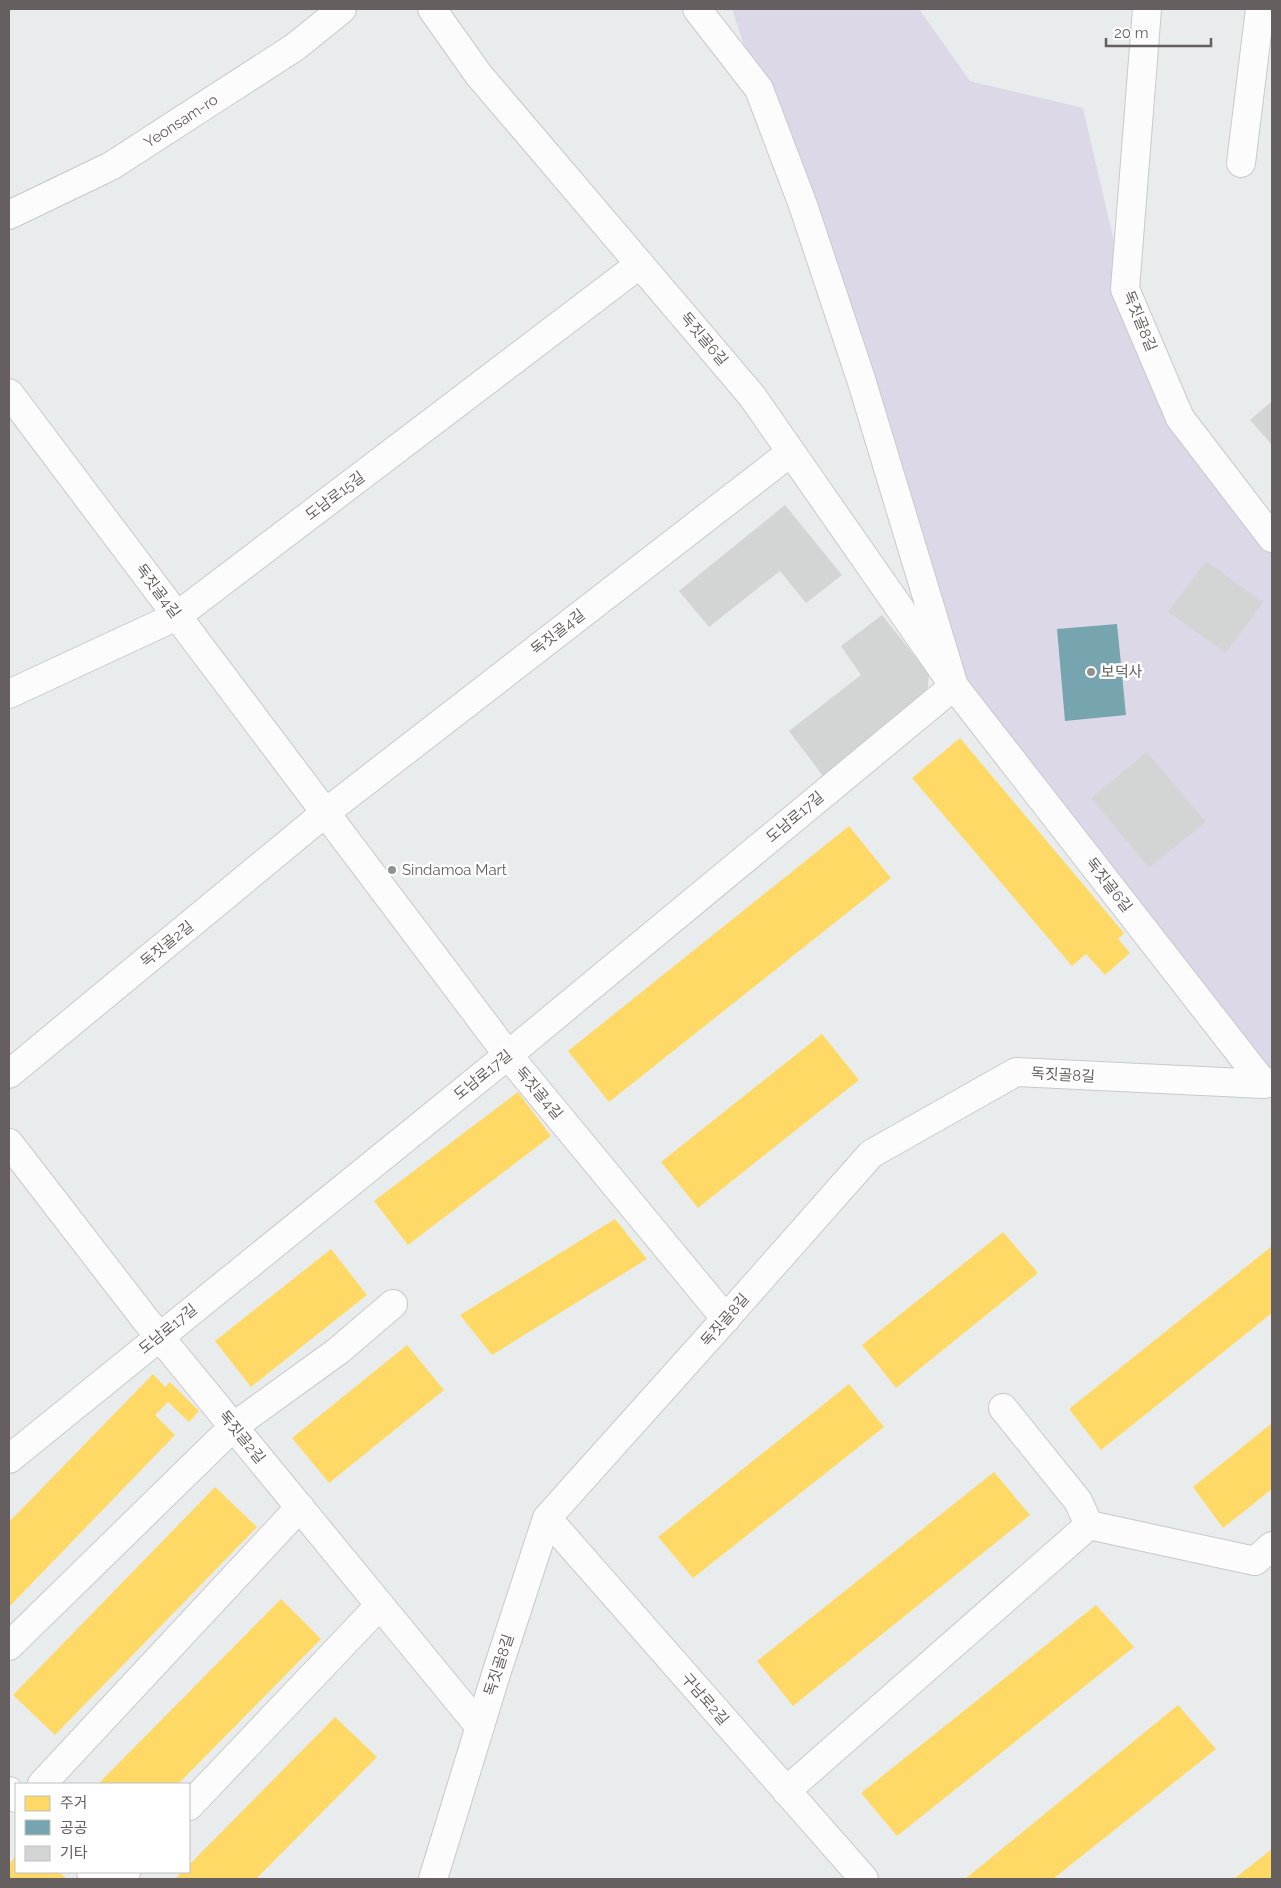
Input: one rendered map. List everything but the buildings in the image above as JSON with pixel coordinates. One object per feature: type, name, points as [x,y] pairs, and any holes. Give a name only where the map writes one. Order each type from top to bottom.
[{"type":"street","name":"Yeonsam-ro","points":[[9,215],[111,166],[295,47],[342,9]]},
{"type":"street","name":"독짓골6길","points":[[432,9],[478,74],[752,396],[954,686],[1268,1083]]},
{"type":"street","name":"독짓골6길","points":[[697,9],[759,89],[763,98],[803,205],[861,379],[954,686]]},
{"type":"street","name":"독짓골8길","points":[[1147,9],[1125,289],[1180,418],[1272,538]]},
{"type":"street","points":[[1241,163],[1260,9]]},
{"type":"street","name":"도남로15길","points":[[9,694],[177,616],[640,264]]},
{"type":"street","name":"독짓골4길","points":[[9,393],[508,1055],[726,1319]]},
{"type":"street","name":"독짓골4길","points":[[325,813],[791,452]]},
{"type":"street","name":"도남로17길","points":[[9,1459],[508,1055],[954,686]]},
{"type":"street","name":"독짓골2길","points":[[9,1074],[325,813]]},
{"type":"street","name":"독짓골8길","points":[[433,1879],[547,1518],[871,1154],[1016,1072],[1268,1083]]},
{"type":"street","name":"독짓골2길","points":[[9,1143],[160,1336],[480,1727]]},
{"type":"street","points":[[9,1646],[234,1426],[338,1351],[393,1304]]},
{"type":"street","points":[[1003,1408],[1078,1501],[1089,1525]]},
{"type":"street","points":[[43,1783],[300,1506]]},
{"type":"street","name":"구남로2길","points":[[547,1518],[864,1879]]},
{"type":"street","points":[[1089,1525],[1255,1561],[1272,1546]]},
{"type":"street","points":[[786,1791],[1089,1525]]},
{"type":"street","points":[[190,1805],[380,1605]]},
{"type":"shaded area","points":[[732,9],[919,9],[970,81],[1083,108],[1125,289],[1180,418],[1272,538],[1272,1082],[954,686]]},
{"type":"place","name":"보덕사","points":[[1091,672]]},
{"type":"place","name":"Sindamoa Mart","points":[[392,870]]}]
